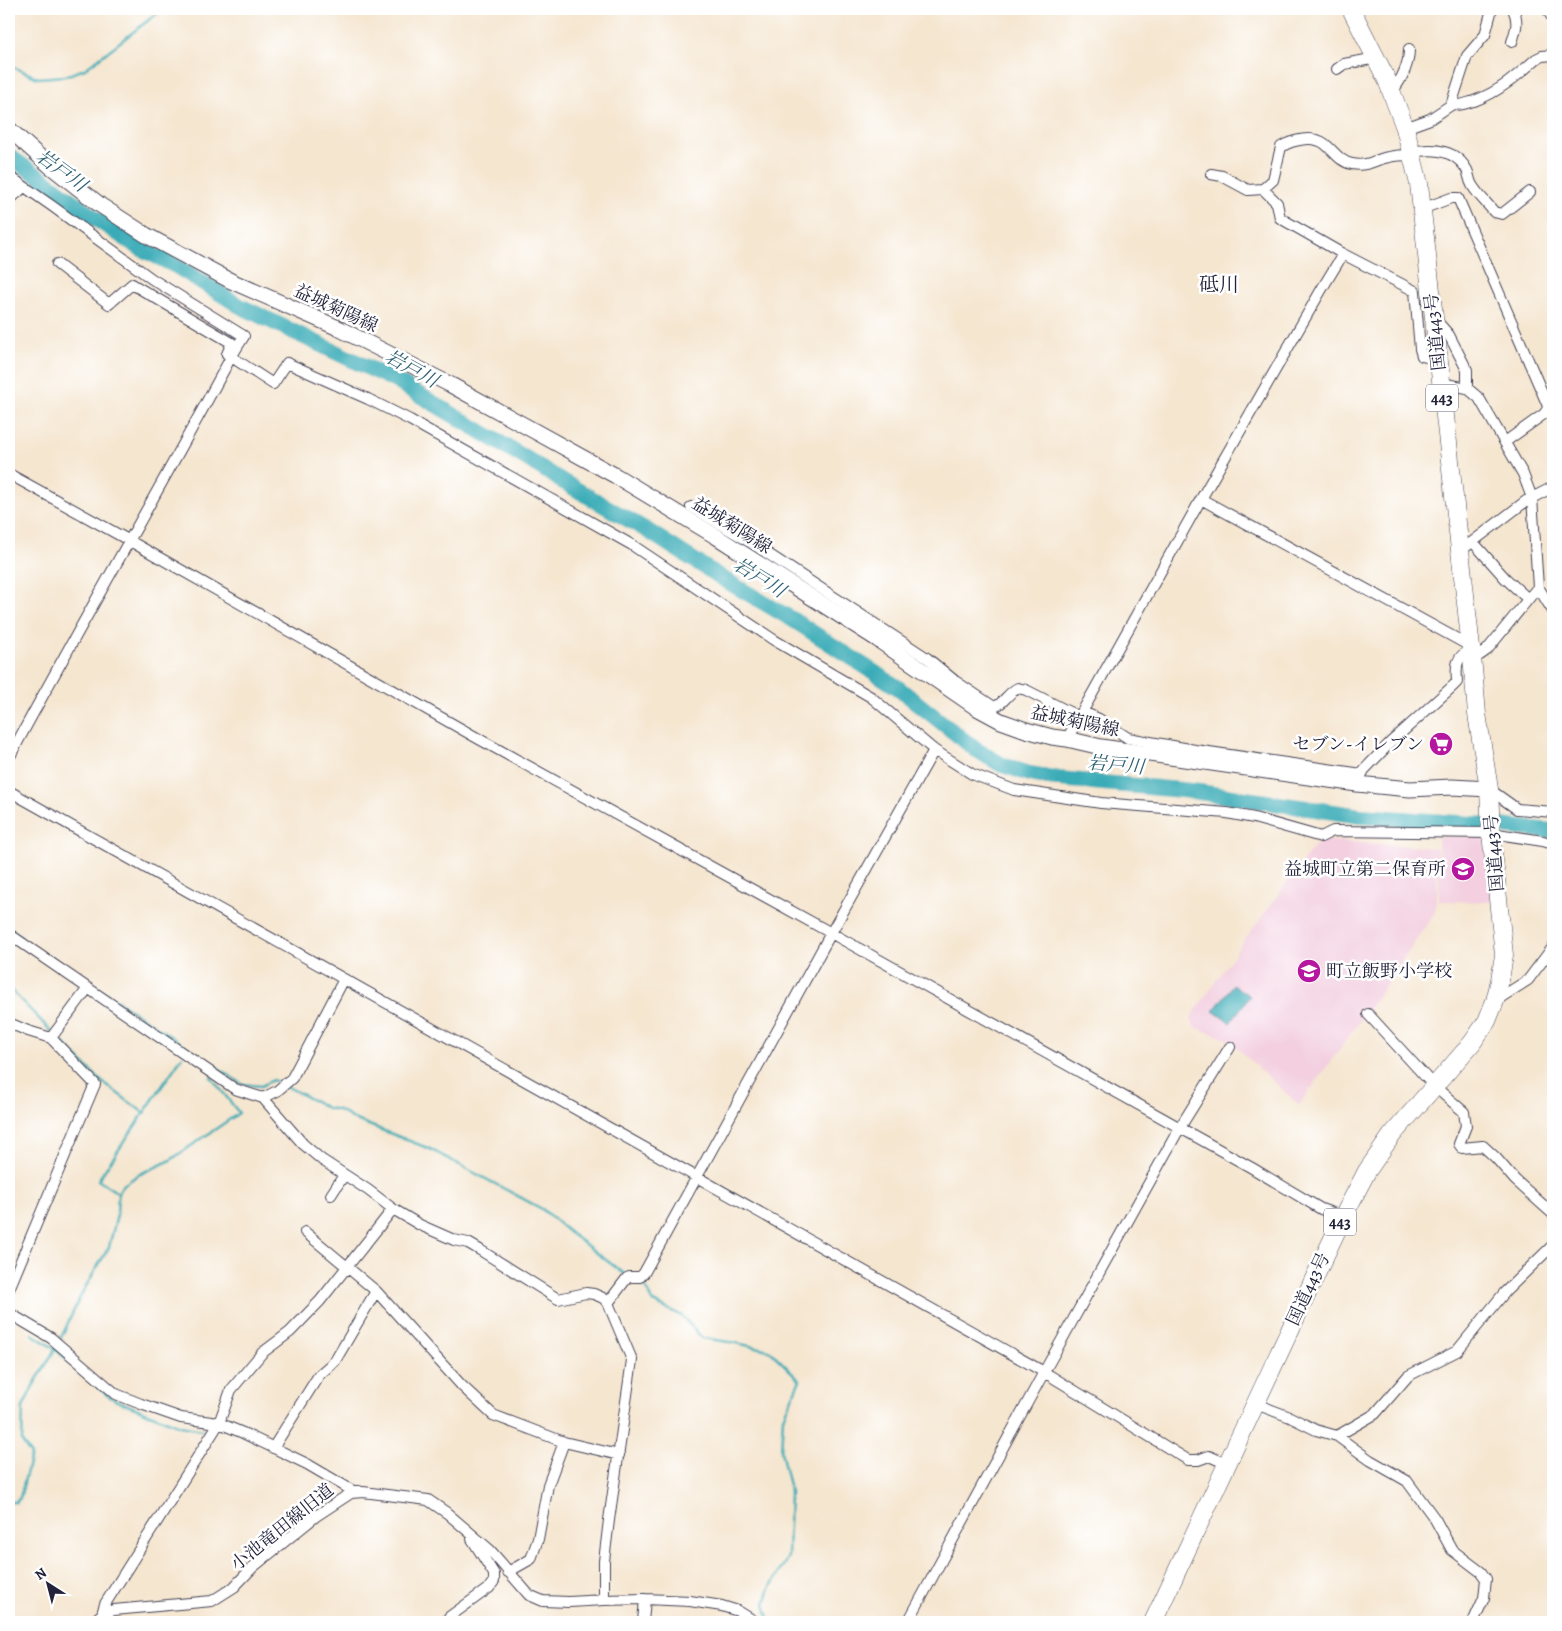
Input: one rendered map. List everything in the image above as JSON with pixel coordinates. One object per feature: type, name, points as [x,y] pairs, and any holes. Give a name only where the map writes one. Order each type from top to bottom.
[{"type":"highway","name":"国道443号","points":[[1153,1622],[1256,1404],[1278,1352],[1367,1171],[1392,1134],[1472,1043],[1487,1021],[1495,1001],[1504,955],[1491,833],[1490,795],[1477,714],[1471,651],[1466,545],[1440,383],[1419,184],[1406,128],[1377,58],[1351,9]]},
{"type":"main road","name":"益城菊陽線","points":[[9,129],[49,165],[100,205],[146,235],[231,281],[336,327],[442,381],[616,476],[748,556],[877,639],[977,708],[1001,721],[1052,737],[1101,747],[1360,779],[1410,789],[1452,787],[1490,795]]},
{"type":"street","points":[[1406,128],[1430,119],[1451,105],[1467,56],[1485,35],[1492,9]]},
{"type":"street","points":[[1512,42],[1517,26],[1514,9]]},
{"type":"street","points":[[1547,9],[1553,20]]},
{"type":"street","points":[[1392,92],[1402,79],[1409,60],[1409,49]]},
{"type":"street","points":[[1452,103],[1457,106],[1463,105],[1494,93],[1536,59],[1542,56],[1553,55]]},
{"type":"street","points":[[1337,68],[1344,64],[1377,58]]},
{"type":"street","points":[[1211,174],[1222,176],[1248,190],[1263,189],[1273,180],[1281,147],[1301,140],[1323,142],[1344,162],[1351,164],[1370,164],[1388,157],[1426,150],[1436,150],[1453,155],[1459,159],[1467,171],[1471,184],[1494,212],[1498,214],[1502,214],[1530,192]]},
{"type":"street","points":[[9,176],[152,279],[244,336],[130,541],[71,642],[9,758]]},
{"type":"street","points":[[9,200],[24,187]]},
{"type":"street","points":[[1263,189],[1277,203],[1280,218],[1414,291],[1422,356],[1438,360]]},
{"type":"street","points":[[1422,209],[1451,198],[1458,198],[1548,406],[1548,410],[1544,414],[1505,442]]},
{"type":"street","points":[[1067,739],[1201,498],[1322,287],[1343,254]]},
{"type":"street","points":[[56,264],[109,304],[132,284],[232,342],[227,354],[273,384],[288,363],[368,399],[450,442],[632,545],[774,640],[871,697],[934,750],[972,774],[1014,790],[1101,803],[1227,813],[1254,818],[1321,837],[1333,831],[1491,833],[1553,844]]},
{"type":"street","points":[[1434,317],[1449,335],[1467,370],[1467,388]]},
{"type":"street","points":[[1440,383],[1467,388],[1479,398],[1523,474],[1532,498],[1538,587],[1553,611]]},
{"type":"street","points":[[9,474],[479,740],[831,933],[1179,1129],[1252,1168],[1321,1209],[1343,1217]]},
{"type":"street","points":[[1528,599],[1466,545],[1532,498],[1553,487]]},
{"type":"street","points":[[1201,498],[1471,651],[1480,654],[1488,650],[1538,587]]},
{"type":"street","points":[[691,507],[750,542],[927,658],[955,681],[994,707],[999,706],[1011,691],[1018,688],[1081,715],[1099,720],[1128,738],[1360,779],[1364,770],[1391,742],[1452,687],[1456,682],[1459,656],[1464,652],[1471,651]]},
{"type":"street","points":[[608,1303],[627,1278],[640,1278],[644,1273],[934,750]]},
{"type":"street","points":[[9,791],[1044,1372],[1188,1460],[1198,1460],[1209,1456],[1227,1464]]},
{"type":"street","points":[[1490,795],[1517,809],[1553,812]]},
{"type":"street","points":[[9,934],[235,1089],[263,1098],[303,1144],[322,1160],[393,1209],[420,1225],[454,1240],[468,1243],[558,1300],[586,1293],[594,1294],[608,1303],[632,1360],[604,1561],[604,1600]]},
{"type":"street","points":[[1495,1001],[1528,980],[1553,948]]},
{"type":"street","points":[[263,1098],[277,1091],[292,1078],[344,979]]},
{"type":"street","points":[[51,1038],[88,988]]},
{"type":"street","points":[[1368,1014],[1434,1086],[1464,1112],[1466,1126],[1459,1144],[1462,1148],[1483,1146],[1553,1214]]},
{"type":"street","points":[[9,1023],[51,1038],[95,1084],[9,1289]]},
{"type":"street","points":[[908,1622],[1179,1129],[1230,1047]]},
{"type":"street","points":[[332,1195],[344,1175]]},
{"type":"street","points":[[102,1614],[105,1604],[219,1423],[231,1390],[262,1353],[290,1332],[320,1300],[393,1209]]},
{"type":"street","points":[[305,1232],[376,1291],[462,1386],[493,1416],[564,1442],[618,1455]]},
{"type":"street","points":[[1337,1436],[1375,1414],[1408,1376],[1457,1350],[1505,1292],[1553,1245]]},
{"type":"street","points":[[274,1448],[319,1375],[335,1361],[376,1291]]},
{"type":"street","points":[[9,1313],[52,1338],[116,1394],[181,1418],[219,1423],[308,1464],[353,1491],[363,1492]]},
{"type":"street","points":[[1256,1404],[1290,1416],[1316,1430],[1337,1436],[1370,1460],[1407,1481],[1435,1519],[1452,1550],[1481,1572],[1486,1580],[1484,1598],[1473,1622]]},
{"type":"street","points":[[508,1572],[531,1559],[538,1539],[548,1484],[564,1442]]},
{"type":"street","name":"小池竜田線旧道","points":[[93,1622],[102,1614],[114,1610],[212,1601],[234,1587],[254,1567],[316,1516],[351,1493],[363,1492],[428,1500],[447,1513],[490,1550],[529,1595],[543,1601],[569,1602],[645,1599],[690,1601],[722,1606],[738,1611],[756,1622]]},
{"type":"street","points":[[446,1622],[449,1617],[489,1588],[494,1581],[494,1574],[467,1530]]},
{"type":"street","points":[[643,1622],[645,1599]]},
{"type":"shaded area","name":"益城町立第二保育所","points":[[1438,837],[1484,837],[1492,902],[1439,901]]},
{"type":"shaded area","name":"町立飯野小学校","points":[[1319,840],[1437,848],[1437,894],[1435,912],[1389,981],[1299,1105],[1227,1039],[1194,1027],[1191,1017],[1243,942]]},
{"type":"water","points":[[1233,985],[1250,996],[1230,1023],[1213,1011]]},
{"type":"waterway","points":[[9,65],[38,78],[65,76],[85,69],[163,9]]},
{"type":"waterway","name":"岩戸川","points":[[9,156],[96,219],[140,248],[176,266],[240,306],[396,381],[795,621],[897,687],[975,749],[1002,765],[1030,774],[1059,779],[1192,791],[1361,816],[1553,831]]},
{"type":"waterway","points":[[9,928],[21,936]]},
{"type":"waterway","points":[[50,956],[242,1084],[261,1086],[273,1080],[281,1084]]},
{"type":"waterway","points":[[9,988],[52,1032]]},
{"type":"waterway","points":[[60,1040],[101,1081],[144,1113]]},
{"type":"waterway","points":[[118,1193],[98,1180],[182,1057]]},
{"type":"waterway","points":[[59,1342],[82,1293],[109,1247],[117,1215],[118,1193],[122,1186],[138,1175],[169,1161],[239,1113],[211,1077]]},
{"type":"waterway","points":[[286,1086],[329,1109],[337,1110],[351,1118],[430,1149],[542,1209],[570,1233],[626,1275]]},
{"type":"waterway","points":[[635,1281],[640,1285],[644,1285],[653,1302],[682,1316],[702,1338],[769,1350],[800,1380],[783,1417],[781,1451],[790,1491],[788,1557],[769,1590],[765,1604],[770,1622]]},
{"type":"waterway","points":[[32,1334],[55,1349],[115,1400],[180,1426],[202,1430]]},
{"type":"waterway","points":[[9,1504],[10,1502],[16,1502],[20,1498],[31,1455],[22,1442],[23,1407],[57,1346]]},
{"type":"place","name":"セブン-イレブン","points":[[1441,744]]},
{"type":"place","name":"益城町立第二保育所","points":[[1463,869]]},
{"type":"place","name":"町立飯野小学校","points":[[1309,971]]},
{"type":"district","name":"砥川","points":[[1219,284]]}]
